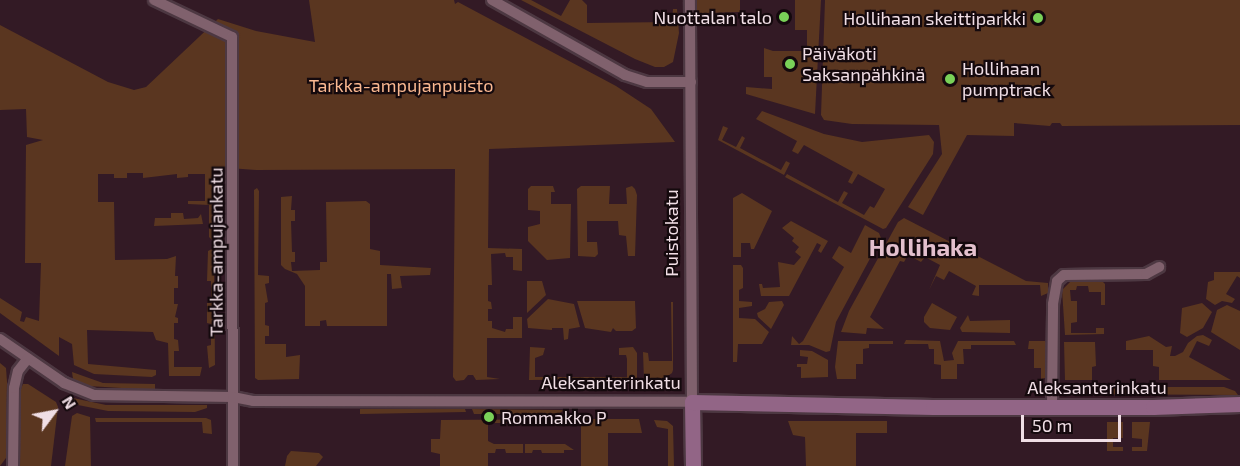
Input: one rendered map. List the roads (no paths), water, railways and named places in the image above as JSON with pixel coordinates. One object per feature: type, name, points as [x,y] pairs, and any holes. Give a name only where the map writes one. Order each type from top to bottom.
[{"type":"main road","name":"Aleksanterinkatu","points":[[692,402],[1052,407],[1240,404]]},
{"type":"main road","name":"Puistokatu","points":[[692,402],[693,466]]},
{"type":"street","name":"Tarkka-ampujankatu","points":[[154,0],[232,38],[233,466]]},
{"type":"street","points":[[492,0],[625,75],[647,82],[691,82]]},
{"type":"street","name":"Puistokatu","points":[[690,0],[692,402]]},
{"type":"street","points":[[1052,407],[1053,304],[1057,281],[1064,275],[1146,274],[1159,267]]},
{"type":"street","name":"Aleksanterinkatu","points":[[0,339],[74,389],[94,396],[233,397],[253,401],[692,402]]},
{"type":"street","points":[[12,466],[14,388],[18,372],[28,358]]},
{"type":"place","name":"Nuottalan talo","points":[[784,17]]},
{"type":"place","name":"Hollihaan skeittiparkki","points":[[1038,18]]},
{"type":"place","name":"Päiväkoti Saksanpähkinä","points":[[790,64]]},
{"type":"place","name":"Hollihaan pumptrack","points":[[950,79]]},
{"type":"place","name":"Rommakko P","points":[[489,417]]},
{"type":"district","name":"Hollihaka","points":[[923,247]]},
{"type":"park label","name":"Tarkka-ampujanpuisto","points":[[401,85]]}]
